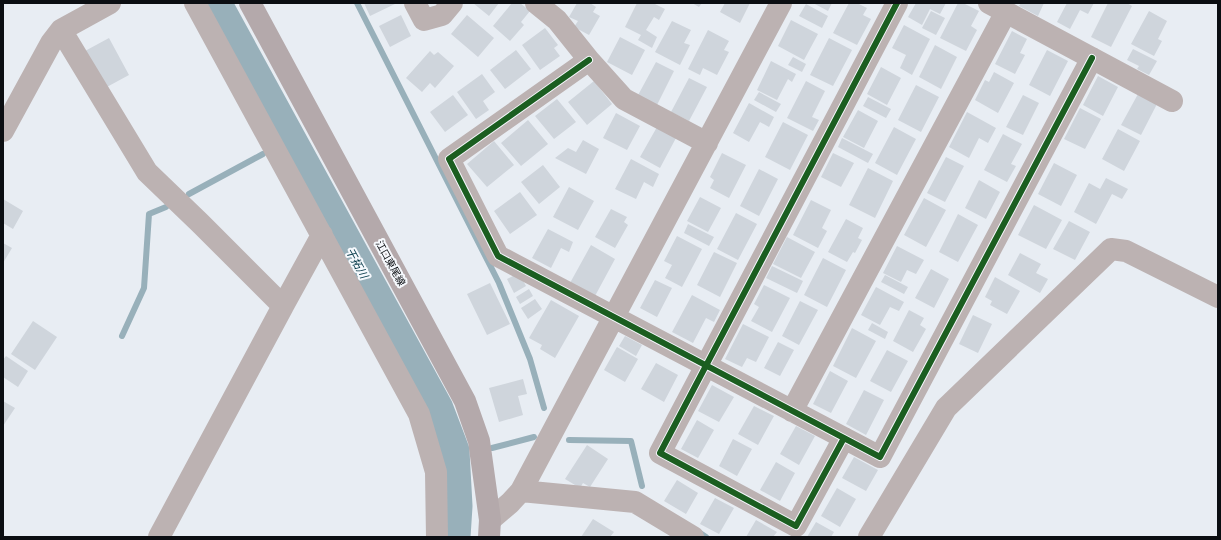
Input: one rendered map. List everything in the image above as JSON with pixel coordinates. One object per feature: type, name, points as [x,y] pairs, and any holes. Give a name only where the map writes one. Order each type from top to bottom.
[{"type":"main road","name":"江口東尾線","points":[[250,3],[465,401],[479,441],[490,528]]},
{"type":"street","points":[[3,131],[51,43],[61,30],[110,3]]},
{"type":"street","points":[[195,3],[420,414],[436,472],[437,537]]},
{"type":"street","points":[[415,3],[424,20],[442,15],[452,3]]},
{"type":"street","points":[[536,3],[557,20],[589,60],[624,99],[706,143]]},
{"type":"street","points":[[490,528],[521,491],[781,3]]},
{"type":"street","points":[[844,438],[796,526],[660,452],[898,3]]},
{"type":"street","points":[[792,411],[997,8],[1172,101]]},
{"type":"street","points":[[61,30],[147,172],[283,306]]},
{"type":"street","points":[[589,60],[450,159],[498,256],[880,457],[1092,58]]},
{"type":"street","points":[[159,537],[322,235]]},
{"type":"street","points":[[869,537],[946,408],[1111,249],[1126,251],[1218,297]]},
{"type":"street","points":[[521,491],[635,502],[693,537]]},
{"type":"building","points":[[364,3],[397,3],[370,16]]},
{"type":"building","points":[[473,3],[499,3],[489,16]]},
{"type":"building","points":[[512,3],[520,3],[530,11],[521,22],[524,25],[510,41],[493,26]]},
{"type":"building","points":[[577,3],[590,3],[596,7],[593,12],[600,16],[589,35],[574,27],[578,21],[569,17]]},
{"type":"building","points":[[637,3],[653,3],[665,9],[659,20],[654,17],[646,30],[657,37],[652,48],[638,40],[641,35],[625,27]]},
{"type":"building","points":[[692,3],[702,3],[699,7]]},
{"type":"building","points":[[725,3],[750,3],[740,23],[720,12]]},
{"type":"building","points":[[813,3],[832,3],[828,11]]},
{"type":"building","points":[[849,3],[857,3],[867,8],[863,15],[871,19],[857,45],[833,33]]},
{"type":"building","points":[[916,3],[946,3],[940,14],[930,9],[922,25],[908,17]]},
{"type":"building","points":[[958,3],[963,3],[979,11],[971,26],[977,30],[966,51],[940,38]]},
{"type":"building","points":[[1021,3],[1044,3],[1038,16],[1019,6]]},
{"type":"building","points":[[1067,3],[1094,3],[1088,14],[1080,10],[1070,29],[1057,22]]},
{"type":"building","points":[[1108,3],[1127,3],[1132,6],[1111,47],[1091,37]]},
{"type":"building","points":[[806,4],[828,16],[822,28],[799,16]]},
{"type":"building","points":[[931,11],[945,18],[936,35],[922,28]]},
{"type":"building","points":[[1149,11],[1167,21],[1158,39],[1162,41],[1154,56],[1131,44]]},
{"type":"building","points":[[401,15],[411,36],[390,47],[379,26]]},
{"type":"building","points":[[467,15],[494,38],[478,57],[451,34]]},
{"type":"building","points":[[791,20],[818,34],[804,60],[778,46]]},
{"type":"building","points":[[672,21],[691,30],[684,43],[690,45],[680,65],[655,52]]},
{"type":"building","points":[[904,25],[930,39],[912,75],[900,68],[906,55],[892,48]]},
{"type":"building","points":[[545,28],[558,45],[554,48],[560,56],[540,70],[522,45]]},
{"type":"building","points":[[708,30],[729,41],[724,50],[729,52],[717,75],[703,68],[700,75],[688,69]]},
{"type":"building","points":[[1012,31],[1027,39],[1020,53],[1025,55],[1015,74],[995,64]]},
{"type":"building","points":[[620,37],[645,50],[632,75],[607,62]]},
{"type":"building","points":[[109,38],[129,75],[105,88],[85,51]]},
{"type":"building","points":[[829,38],[852,50],[833,86],[810,75]]},
{"type":"building","points":[[935,45],[957,57],[941,89],[919,77]]},
{"type":"building","points":[[1133,49],[1157,61],[1149,75],[1137,69],[1139,66],[1127,60]]},
{"type":"building","points":[[516,50],[531,69],[505,89],[490,70]]},
{"type":"building","points":[[1047,50],[1068,61],[1050,96],[1029,85]]},
{"type":"building","points":[[430,51],[434,55],[438,52],[454,66],[435,88],[430,83],[422,92],[406,78]]},
{"type":"building","points":[[793,57],[806,64],[802,72],[788,65]]},
{"type":"building","points":[[771,61],[796,74],[792,82],[788,79],[777,100],[757,90]]},
{"type":"building","points":[[656,62],[674,71],[656,107],[637,97]]},
{"type":"building","points":[[881,67],[901,78],[887,105],[867,94]]},
{"type":"building","points":[[994,72],[1014,83],[998,113],[975,100],[985,80],[989,82]]},
{"type":"building","points":[[482,74],[495,92],[483,101],[489,110],[476,119],[457,92]]},
{"type":"building","points":[[1098,76],[1118,87],[1103,116],[1083,105]]},
{"type":"building","points":[[689,78],[707,87],[689,121],[671,112]]},
{"type":"building","points":[[594,81],[612,104],[587,125],[568,102]]},
{"type":"building","points":[[806,81],[825,91],[812,117],[819,120],[813,131],[787,118]]},
{"type":"building","points":[[916,85],[939,97],[921,132],[898,120]]},
{"type":"building","points":[[759,92],[781,104],[776,112],[754,100]]},
{"type":"building","points":[[1138,94],[1157,104],[1141,135],[1121,125]]},
{"type":"building","points":[[453,95],[468,115],[445,132],[430,112]]},
{"type":"building","points":[[1023,95],[1039,103],[1023,135],[1006,127]]},
{"type":"building","points":[[868,97],[891,109],[886,118],[863,106]]},
{"type":"building","points":[[557,99],[576,122],[554,139],[535,116]]},
{"type":"building","points":[[749,103],[774,117],[769,127],[760,122],[749,142],[733,133]]},
{"type":"building","points":[[1080,108],[1101,119],[1085,149],[1064,139]]},
{"type":"building","points":[[858,110],[878,121],[864,148],[843,137]]},
{"type":"building","points":[[967,112],[996,128],[988,143],[979,138],[969,158],[949,147]]},
{"type":"building","points":[[616,113],[640,126],[627,150],[603,138]]},
{"type":"building","points":[[528,120],[548,144],[521,166],[501,143]]},
{"type":"building","points":[[783,122],[808,135],[790,170],[765,157]]},
{"type":"building","points":[[657,127],[676,138],[660,168],[640,157]]},
{"type":"building","points":[[894,127],[916,139],[897,175],[875,163]]},
{"type":"building","points":[[1118,129],[1140,141],[1124,171],[1102,159]]},
{"type":"building","points":[[1003,134],[1022,144],[1011,164],[1016,166],[1007,182],[984,170]]},
{"type":"building","points":[[842,138],[873,154],[868,163],[838,147]]},
{"type":"building","points":[[583,140],[599,149],[586,174],[555,158],[568,148],[576,152]]},
{"type":"building","points":[[494,141],[514,165],[487,187],[467,164]]},
{"type":"building","points":[[722,153],[746,165],[729,198],[710,188],[714,180],[710,177]]},
{"type":"building","points":[[833,153],[854,163],[841,187],[821,177]]},
{"type":"building","points":[[946,157],[964,166],[945,202],[927,193]]},
{"type":"building","points":[[631,159],[659,174],[653,187],[644,182],[636,199],[615,189]]},
{"type":"building","points":[[1054,163],[1077,175],[1061,206],[1038,194]]},
{"type":"building","points":[[543,165],[560,187],[539,204],[521,182]]},
{"type":"building","points":[[868,168],[893,181],[875,218],[849,205]]},
{"type":"building","points":[[759,169],[778,179],[759,216],[740,206]]},
{"type":"building","points":[[1106,178],[1128,189],[1122,199],[1112,194],[1096,224],[1074,212],[1089,183],[1100,189]]},
{"type":"building","points":[[979,180],[1000,192],[986,219],[965,208]]},
{"type":"building","points":[[569,187],[594,201],[578,230],[553,217]]},
{"type":"building","points":[[520,192],[537,215],[510,234],[494,211]]},
{"type":"building","points":[[700,197],[721,208],[708,232],[687,221]]},
{"type":"building","points":[[924,198],[946,210],[926,247],[904,235]]},
{"type":"building","points":[[3,199],[23,211],[13,229],[3,223]]},
{"type":"building","points":[[811,200],[831,210],[822,228],[827,231],[818,248],[793,235]]},
{"type":"building","points":[[1034,205],[1062,220],[1046,249],[1018,235]]},
{"type":"building","points":[[611,209],[627,217],[624,222],[628,225],[615,248],[595,237]]},
{"type":"building","points":[[736,213],[757,224],[738,260],[717,249]]},
{"type":"building","points":[[958,214],[978,225],[958,262],[939,252]]},
{"type":"building","points":[[846,219],[863,228],[858,238],[862,240],[855,253],[853,252],[847,262],[828,252]]},
{"type":"building","points":[[1069,221],[1090,232],[1075,260],[1053,249]]},
{"type":"building","points":[[688,224],[714,237],[709,246],[684,233]]},
{"type":"building","points":[[548,229],[573,242],[569,252],[561,248],[551,268],[532,258]]},
{"type":"building","points":[[677,236],[702,249],[682,287],[665,278],[672,265],[664,261]]},
{"type":"building","points":[[787,237],[815,252],[801,278],[773,264]]},
{"type":"building","points":[[3,243],[12,248],[3,263]]},
{"type":"building","points":[[591,245],[615,259],[595,296],[570,283]]},
{"type":"building","points":[[897,246],[924,260],[916,274],[907,270],[901,282],[883,273]]},
{"type":"building","points":[[714,252],[737,263],[720,297],[697,285]]},
{"type":"building","points":[[1020,253],[1041,264],[1036,273],[1048,279],[1040,293],[1008,275]]},
{"type":"building","points":[[823,258],[846,270],[827,307],[804,295]]},
{"type":"building","points":[[772,266],[803,281],[797,293],[766,278]]},
{"type":"building","points":[[931,269],[949,279],[934,308],[915,298]]},
{"type":"building","points":[[519,273],[526,286],[514,293],[507,279]]},
{"type":"building","points":[[885,275],[908,287],[904,294],[881,282]]},
{"type":"building","points":[[995,277],[1020,291],[1007,314],[990,305],[992,301],[985,297]]},
{"type":"building","points":[[655,280],[672,288],[657,317],[640,308]]},
{"type":"building","points":[[490,283],[510,324],[487,335],[467,294]]},
{"type":"building","points":[[764,285],[790,298],[772,332],[751,321],[759,307],[754,304]]},
{"type":"building","points":[[876,287],[904,302],[899,311],[890,307],[880,325],[861,315]]},
{"type":"building","points":[[529,289],[533,296],[520,304],[516,297]]},
{"type":"building","points":[[692,295],[720,310],[714,322],[706,318],[693,343],[672,332]]},
{"type":"building","points":[[535,299],[542,309],[528,319],[521,308]]},
{"type":"building","points":[[551,300],[579,316],[555,358],[540,349],[542,345],[529,338]]},
{"type":"building","points":[[800,301],[818,310],[799,345],[782,336]]},
{"type":"building","points":[[909,310],[924,318],[920,325],[926,329],[913,352],[893,341]]},
{"type":"building","points":[[973,315],[992,324],[978,353],[959,344]]},
{"type":"building","points":[[33,321],[57,337],[35,370],[11,354]]},
{"type":"building","points":[[872,323],[888,332],[885,339],[868,330]]},
{"type":"building","points":[[743,324],[769,337],[756,362],[747,358],[742,367],[725,359]]},
{"type":"building","points":[[852,328],[876,341],[856,378],[833,366]]},
{"type":"building","points":[[625,336],[642,345],[636,356],[619,346]]},
{"type":"building","points":[[778,342],[794,350],[780,376],[764,368]]},
{"type":"building","points":[[617,347],[638,359],[625,382],[604,370]]},
{"type":"building","points":[[887,350],[908,361],[891,392],[870,381]]},
{"type":"building","points":[[6,356],[28,371],[18,387],[3,377],[3,360]]},
{"type":"building","points":[[656,363],[678,375],[664,402],[641,389]]},
{"type":"building","points":[[830,371],[848,381],[831,413],[813,404]]},
{"type":"building","points":[[523,379],[527,394],[518,396],[523,415],[499,422],[489,388]]},
{"type":"building","points":[[712,385],[734,397],[719,422],[698,411]]},
{"type":"building","points":[[864,390],[884,400],[866,435],[846,424]]},
{"type":"building","points":[[3,401],[15,408],[3,426]]},
{"type":"building","points":[[754,406],[774,416],[758,445],[738,434]]},
{"type":"building","points":[[697,420],[714,430],[698,458],[681,449]]},
{"type":"building","points":[[796,426],[815,436],[799,465],[780,454]]},
{"type":"building","points":[[733,439],[752,449],[737,476],[719,466]]},
{"type":"building","points":[[587,445],[608,459],[590,487],[583,483],[580,488],[565,479]]},
{"type":"building","points":[[854,457],[878,470],[866,491],[842,478]]},
{"type":"building","points":[[776,462],[795,473],[780,501],[760,490]]},
{"type":"building","points":[[677,480],[698,493],[686,514],[664,501]]},
{"type":"building","points":[[837,488],[856,499],[840,527],[821,516]]},
{"type":"building","points":[[715,498],[734,508],[719,534],[700,524]]},
{"type":"building","points":[[593,519],[614,532],[610,537],[581,537]]},
{"type":"building","points":[[756,520],[777,532],[773,537],[746,537]]},
{"type":"building","points":[[816,522],[834,532],[831,537],[807,537]]},
{"type":"waterway","name":"干拓川","points":[[214,3],[436,409],[452,451],[455,506],[453,537]]},
{"type":"waterway","points":[[357,3],[499,283],[530,359],[544,408]]},
{"type":"waterway","points":[[189,194],[263,154]]},
{"type":"waterway","points":[[122,336],[144,288],[149,214],[166,207]]},
{"type":"waterway","points":[[492,448],[534,437]]},
{"type":"waterway","points":[[569,440],[631,441],[642,486]]},
{"type":"waterway","points":[[697,531],[706,537]]},
{"type":"cycle path","points":[[844,438],[796,526],[660,453],[897,3]]},
{"type":"cycle path","points":[[589,60],[449,159],[498,256],[880,457],[1092,58]]}]
